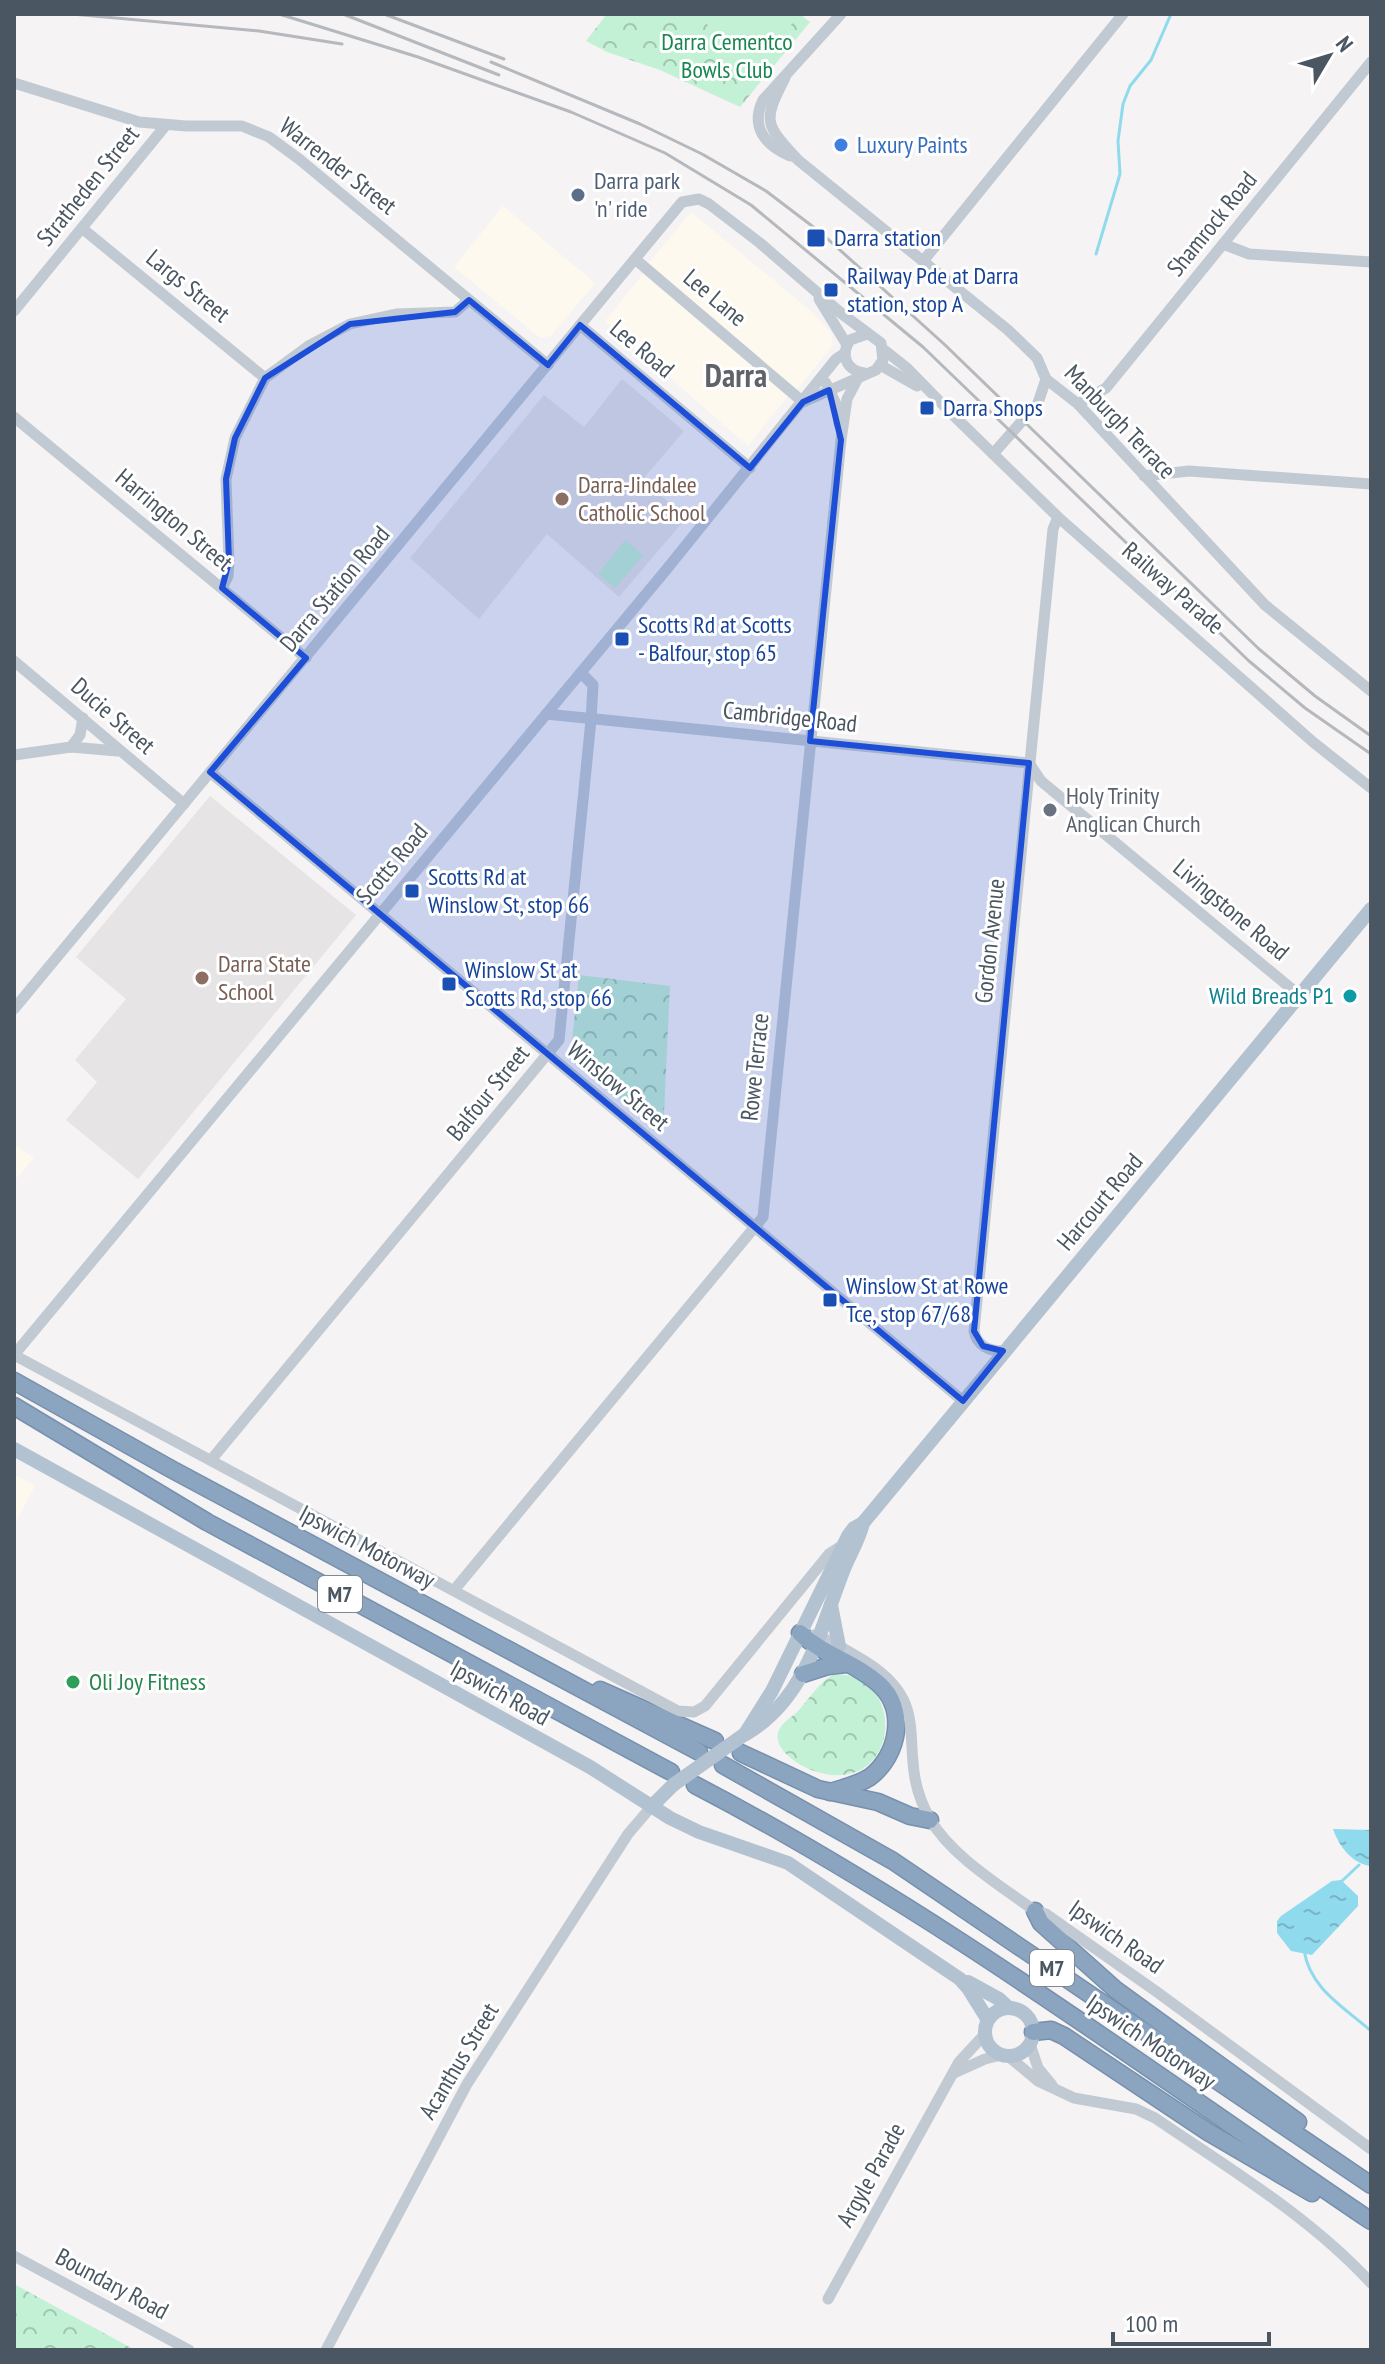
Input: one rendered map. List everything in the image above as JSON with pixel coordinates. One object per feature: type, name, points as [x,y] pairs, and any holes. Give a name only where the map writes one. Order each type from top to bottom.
[{"type":"highway","name":"Ipswich Motorway","points":[[14,1381],[89,1425],[699,1752]]},
{"type":"highway","name":"M7","points":[[14,1406],[207,1522],[672,1778]]},
{"type":"highway","points":[[800,1633],[863,1672],[884,1689],[892,1701],[897,1728],[889,1755],[872,1776],[830,1792]]},
{"type":"highway","points":[[803,1674],[846,1664]]},
{"type":"highway","points":[[585,1692],[604,1690],[715,1741]]},
{"type":"highway","points":[[741,1753],[785,1775],[830,1792],[878,1802],[910,1816],[930,1820]]},
{"type":"highway","name":"Ipswich Motorway","points":[[723,1765],[893,1861],[1371,2185]]},
{"type":"highway","name":"Ipswich Motorway","points":[[695,1785],[793,1837],[885,1892],[1371,2221]]},
{"type":"highway","points":[[1035,1911],[1041,1923],[1127,1998],[1371,2175]]},
{"type":"highway","points":[[1032,2038],[1057,2032],[1219,2139],[1320,2197],[1337,2198]]},
{"type":"main road","name":"Harcourt Road","points":[[651,1807],[672,1778],[765,1723],[788,1700],[803,1674],[863,1523],[1371,909]]},
{"type":"main road","name":"Ipswich Road","points":[[14,1449],[590,1767],[651,1807],[699,1832],[788,1863],[960,1979],[999,1999],[1009,2008]]},
{"type":"main road","name":"Harcourt Road","points":[[745,1734],[767,1701],[843,1545],[854,1528],[863,1523]]},
{"type":"main road","points":[[831,1604],[839,1646]]},
{"type":"main road","name":"Ipswich Road","points":[[960,1979],[968,1988],[986,2027]]},
{"type":"main road","points":[[1009,2008],[1023,2012],[1032,2024],[1032,2038],[1021,2053],[1005,2055],[990,2047],[986,2027],[997,2011],[1009,2008]]},
{"type":"street","points":[[785,78],[841,14]]},
{"type":"street","points":[[924,260],[1123,14]]},
{"type":"street","name":"Shamrock Road","points":[[1078,404],[1106,388],[1371,62]]},
{"type":"street","name":"Manburgh Terrace","points":[[785,78],[770,108],[770,124],[775,135],[798,160],[1029,349],[1042,366],[1046,379],[1078,404],[1265,605],[1371,691]]},
{"type":"street","name":"Manburgh Terrace","points":[[785,78],[763,100],[757,118],[764,137],[798,160]]},
{"type":"street","name":"Warrender Street","points":[[14,83],[139,122],[242,126],[269,137],[548,365]]},
{"type":"street","name":"Stratheden Street","points":[[14,311],[166,125]]},
{"type":"street","name":"Darra Station Road","points":[[14,1009],[682,202],[699,199],[709,204],[812,288]]},
{"type":"street","name":"Largs Street","points":[[83,229],[265,378]]},
{"type":"street","points":[[1223,244],[1249,254],[1371,262]]},
{"type":"street","name":"Lee Lane","points":[[635,259],[803,402]]},
{"type":"street","points":[[812,288],[877,339],[883,349],[876,370],[862,375],[848,365],[846,349],[812,288]]},
{"type":"street","points":[[222,588],[228,576],[229,562],[226,479],[235,438],[265,378],[310,345],[350,324],[396,314],[455,312],[469,300]]},
{"type":"street","name":"Lee Road","points":[[580,325],[750,468]]},
{"type":"street","points":[[846,349],[855,336],[867,334]]},
{"type":"street","name":"Scotts Road","points":[[14,1355],[846,349]]},
{"type":"street","name":"Railway Parade","points":[[883,349],[907,368],[1058,517],[1313,742],[1371,788]]},
{"type":"street","name":"Railway Parade","points":[[880,365],[910,380],[952,414]]},
{"type":"street","name":"Rowe Terrace","points":[[822,375],[837,406],[841,440]]},
{"type":"street","name":"Scotts Road","points":[[803,402],[862,375]]},
{"type":"street","name":"Rowe Terrace","points":[[455,1589],[763,1217],[841,440],[847,399],[862,375]]},
{"type":"street","points":[[993,454],[1038,403],[1046,379]]},
{"type":"street","name":"Harrington Street","points":[[14,417],[306,658]]},
{"type":"street","points":[[1144,476],[1189,471],[1371,484]]},
{"type":"street","name":"Gordon Avenue","points":[[1003,1351],[983,1346],[974,1331],[1053,529],[1058,517]]},
{"type":"street","name":"Ducie Street","points":[[14,661],[184,804]]},
{"type":"street","name":"Balfour Street","points":[[211,1460],[559,1040],[591,720],[593,685],[581,673]]},
{"type":"street","name":"Cambridge Road","points":[[546,714],[1029,763]]},
{"type":"street","points":[[71,747],[80,735],[83,718]]},
{"type":"street","points":[[14,755],[71,747],[118,751]]},
{"type":"street","name":"Livingstone Road","points":[[1029,763],[1041,781],[1299,995]]},
{"type":"street","name":"Winslow Street","points":[[210,772],[963,1401]]},
{"type":"street","points":[[14,1355],[455,1589]]},
{"type":"street","name":"Harcourt Road","points":[[455,1589],[665,1705],[678,1711],[694,1712],[705,1706],[829,1554],[843,1545]]},
{"type":"street","name":"Ipswich Road","points":[[816,1641],[839,1646],[887,1675],[907,1703],[911,1725],[912,1773],[930,1820],[945,1841],[1035,1911],[1046,1914],[1157,1992],[1371,2149]]},
{"type":"street","name":"Acanthus Street","points":[[326,2350],[467,2084],[628,1834],[651,1807]]},
{"type":"street","name":"Argyle Parade","points":[[828,2299],[959,2062],[986,2027]]},
{"type":"street","points":[[1032,2038],[1038,2068],[1055,2089]]},
{"type":"street","points":[[954,2073],[985,2059],[1005,2055],[1038,2081],[1074,2098],[1136,2109],[1155,2118],[1325,2238],[1371,2283]]},
{"type":"street","name":"Boundary Road","points":[[14,2256],[189,2350]]},
{"type":"highlighted area","points":[[469,300],[548,365],[580,325],[750,468],[803,402],[829,390],[841,440],[810,741],[1029,763],[974,1331],[983,1346],[1003,1351],[963,1401],[210,772],[306,658],[222,588],[229,562],[226,479],[235,438],[265,378],[350,324],[455,312]]},
{"type":"shaded area","points":[[503,206],[595,283],[551,336],[540,338],[454,267]]},
{"type":"shaded area","points":[[691,212],[811,311],[831,333],[833,345],[796,391],[648,264]]},
{"type":"shaded area","points":[[643,274],[788,396],[748,446],[605,321]]},
{"type":"shaded area","name":"Darra-Jindalee Catholic School","points":[[622,379],[684,431],[643,479],[686,518],[619,597],[547,534],[479,619],[410,558],[544,395],[584,427]]},
{"type":"shaded area","name":"Darra State School","points":[[210,796],[356,915],[138,1179],[66,1120],[97,1082],[75,1060],[126,999],[76,957]]},
{"type":"shaded area","points":[[14,1145],[34,1158],[14,1181]]},
{"type":"shaded area","points":[[14,1474],[35,1486],[14,1526]]},
{"type":"green space","name":"Darra Cementco Bowls Club","points":[[607,14],[800,14],[810,22],[740,107],[660,70],[607,52],[586,41]]},
{"type":"green space","points":[[695,14],[788,14],[795,20],[756,66]]},
{"type":"green space","points":[[625,540],[643,555],[615,588],[598,574]]},
{"type":"green space","points":[[579,975],[670,986],[663,1133],[570,1060]]},
{"type":"green space","points":[[832,1675],[848,1675],[869,1686],[880,1702],[885,1720],[883,1740],[875,1757],[861,1770],[840,1775],[814,1771],[801,1765],[782,1749],[778,1735],[784,1723]]},
{"type":"green space","points":[[14,2284],[135,2350],[14,2350]]},
{"type":"water","points":[[1333,1829],[1371,1830],[1371,1866],[1358,1862],[1347,1853]]},
{"type":"water","points":[[1341,1880],[1358,1896],[1358,1906],[1312,1955],[1291,1951],[1277,1933],[1277,1921],[1332,1881]]},
{"type":"waterway","points":[[1096,254],[1120,174],[1118,141],[1123,104],[1130,86],[1151,60],[1171,14]]},
{"type":"waterway","points":[[1342,1881],[1359,1865]]},
{"type":"waterway","points":[[1304,1950],[1307,1964],[1321,1986],[1371,2031]]},
{"type":"railway","points":[[72,14],[259,31],[342,44]]},
{"type":"railway","points":[[279,14],[418,57],[571,112],[665,153],[751,205],[923,347],[1249,661],[1305,708],[1371,754]]},
{"type":"railway","points":[[343,14],[499,75]]},
{"type":"railway","points":[[384,14],[504,59]]},
{"type":"railway","points":[[491,62],[640,124],[702,154],[766,191],[820,232],[944,344],[1259,649],[1315,696],[1371,736]]},
{"type":"place","name":"Luxury Paints","points":[[841,145]]},
{"type":"place","name":"Darra park 'n' ride","points":[[578,195]]},
{"type":"place","name":"Darra station","points":[[816,238]]},
{"type":"place","name":"Railway Pde at Darra station, stop A","points":[[831,290]]},
{"type":"place","name":"Darra Shops","points":[[927,408]]},
{"type":"place","name":"Darra-Jindalee Catholic School","points":[[562,499]]},
{"type":"place","name":"Scotts Rd at Scotts - Balfour, stop 65","points":[[622,639]]},
{"type":"place","name":"Holy Trinity Anglican Church","points":[[1050,810]]},
{"type":"place","name":"Scotts Rd at Winslow St, stop 66","points":[[412,891]]},
{"type":"place","name":"Darra State School","points":[[202,978]]},
{"type":"place","name":"Winslow St at Scotts Rd, stop 66","points":[[449,984]]},
{"type":"place","name":"Wild Breads P1","points":[[1350,996]]},
{"type":"place","name":"Winslow St at Rowe Tce, stop 67/68","points":[[830,1300]]},
{"type":"place","name":"Oli Joy Fitness","points":[[73,1682]]},
{"type":"district","name":"Darra","points":[[736,376]]}]
